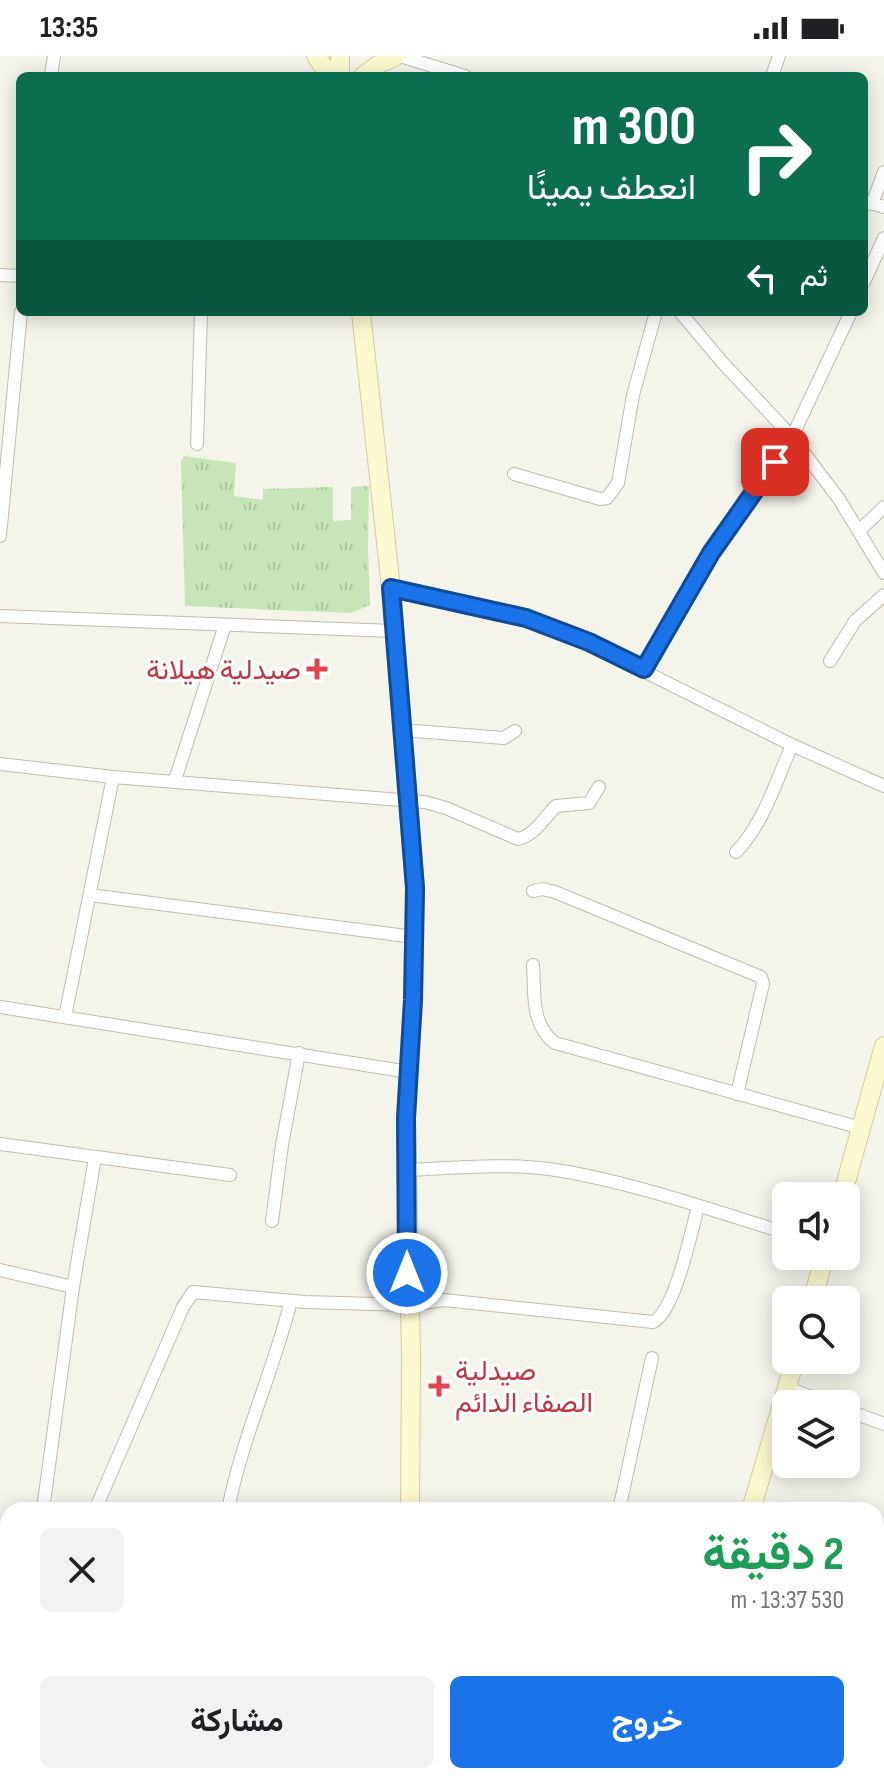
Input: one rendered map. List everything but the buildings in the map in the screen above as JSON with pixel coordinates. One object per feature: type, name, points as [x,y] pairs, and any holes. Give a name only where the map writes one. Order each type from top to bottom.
[{"type":"main road","points":[[370,72],[398,56]]},
{"type":"main road","points":[[361,316],[391,588],[415,888],[408,1170],[410,1502]]},
{"type":"main road","points":[[846,1182],[884,1046]]},
{"type":"main road","points":[[753,1502],[791,1374]]},
{"type":"street","points":[[398,56],[452,72]]},
{"type":"street","points":[[873,204],[884,172]]},
{"type":"street","points":[[868,273],[884,238]]},
{"type":"street","points":[[0,536],[21,316]]},
{"type":"street","points":[[197,444],[201,316]]},
{"type":"street","points":[[514,474],[600,499],[611,494],[621,474],[633,395],[655,316]]},
{"type":"street","points":[[683,316],[792,437],[839,499],[884,573]]},
{"type":"street","points":[[644,669],[711,553],[792,437],[849,316]]},
{"type":"street","points":[[859,531],[884,507]]},
{"type":"street","points":[[391,588],[526,618],[589,642],[792,745],[884,786]]},
{"type":"street","points":[[830,661],[855,621],[884,595]]},
{"type":"street","points":[[0,616],[394,631]]},
{"type":"street","points":[[175,780],[225,625]]},
{"type":"street","points":[[402,730],[504,738],[515,731]]},
{"type":"street","points":[[736,852],[748,840],[760,819],[792,745]]},
{"type":"street","points":[[0,764],[113,777],[435,804],[521,839],[536,829],[556,806],[589,803],[599,787]]},
{"type":"street","points":[[65,1017],[113,777]]},
{"type":"street","points":[[533,891],[543,889],[555,892],[759,975],[763,984],[737,1094]]},
{"type":"street","points":[[90,895],[414,937]]},
{"type":"street","points":[[533,965],[536,1016],[544,1033],[555,1043],[861,1128]]},
{"type":"street","points":[[0,1007],[409,1072]]},
{"type":"street","points":[[272,1221],[299,1053]]},
{"type":"street","points":[[0,1144],[230,1175]]},
{"type":"street","points":[[44,1502],[73,1287],[95,1158]]},
{"type":"street","points":[[408,1170],[521,1167],[574,1173],[772,1229]]},
{"type":"street","points":[[99,1502],[191,1294],[196,1291],[291,1301],[408,1305],[444,1300],[653,1322],[659,1320],[668,1305],[698,1207]]},
{"type":"street","points":[[0,1270],[73,1287]]},
{"type":"street","points":[[230,1502],[245,1437],[278,1347],[291,1301]]},
{"type":"street","points":[[621,1502],[652,1358]]},
{"type":"street","points":[[787,1388],[792,1390]]},
{"type":"street","points":[[860,1415],[884,1424]]},
{"type":"green space","points":[[184,456],[236,463],[234,496],[263,500],[263,489],[333,487],[333,521],[351,520],[351,487],[369,486],[370,605],[351,613],[185,606],[181,461]]},
{"type":"place","name":"صيدلية هيلانة","points":[[317,669]]},
{"type":"place","name":"صيدلية الصفاء الدائم","points":[[439,1386]]},
{"type":"route","points":[[407,1273],[406,1118],[415,888],[391,588],[526,618],[589,642],[644,669],[711,553],[775,462]]}]
